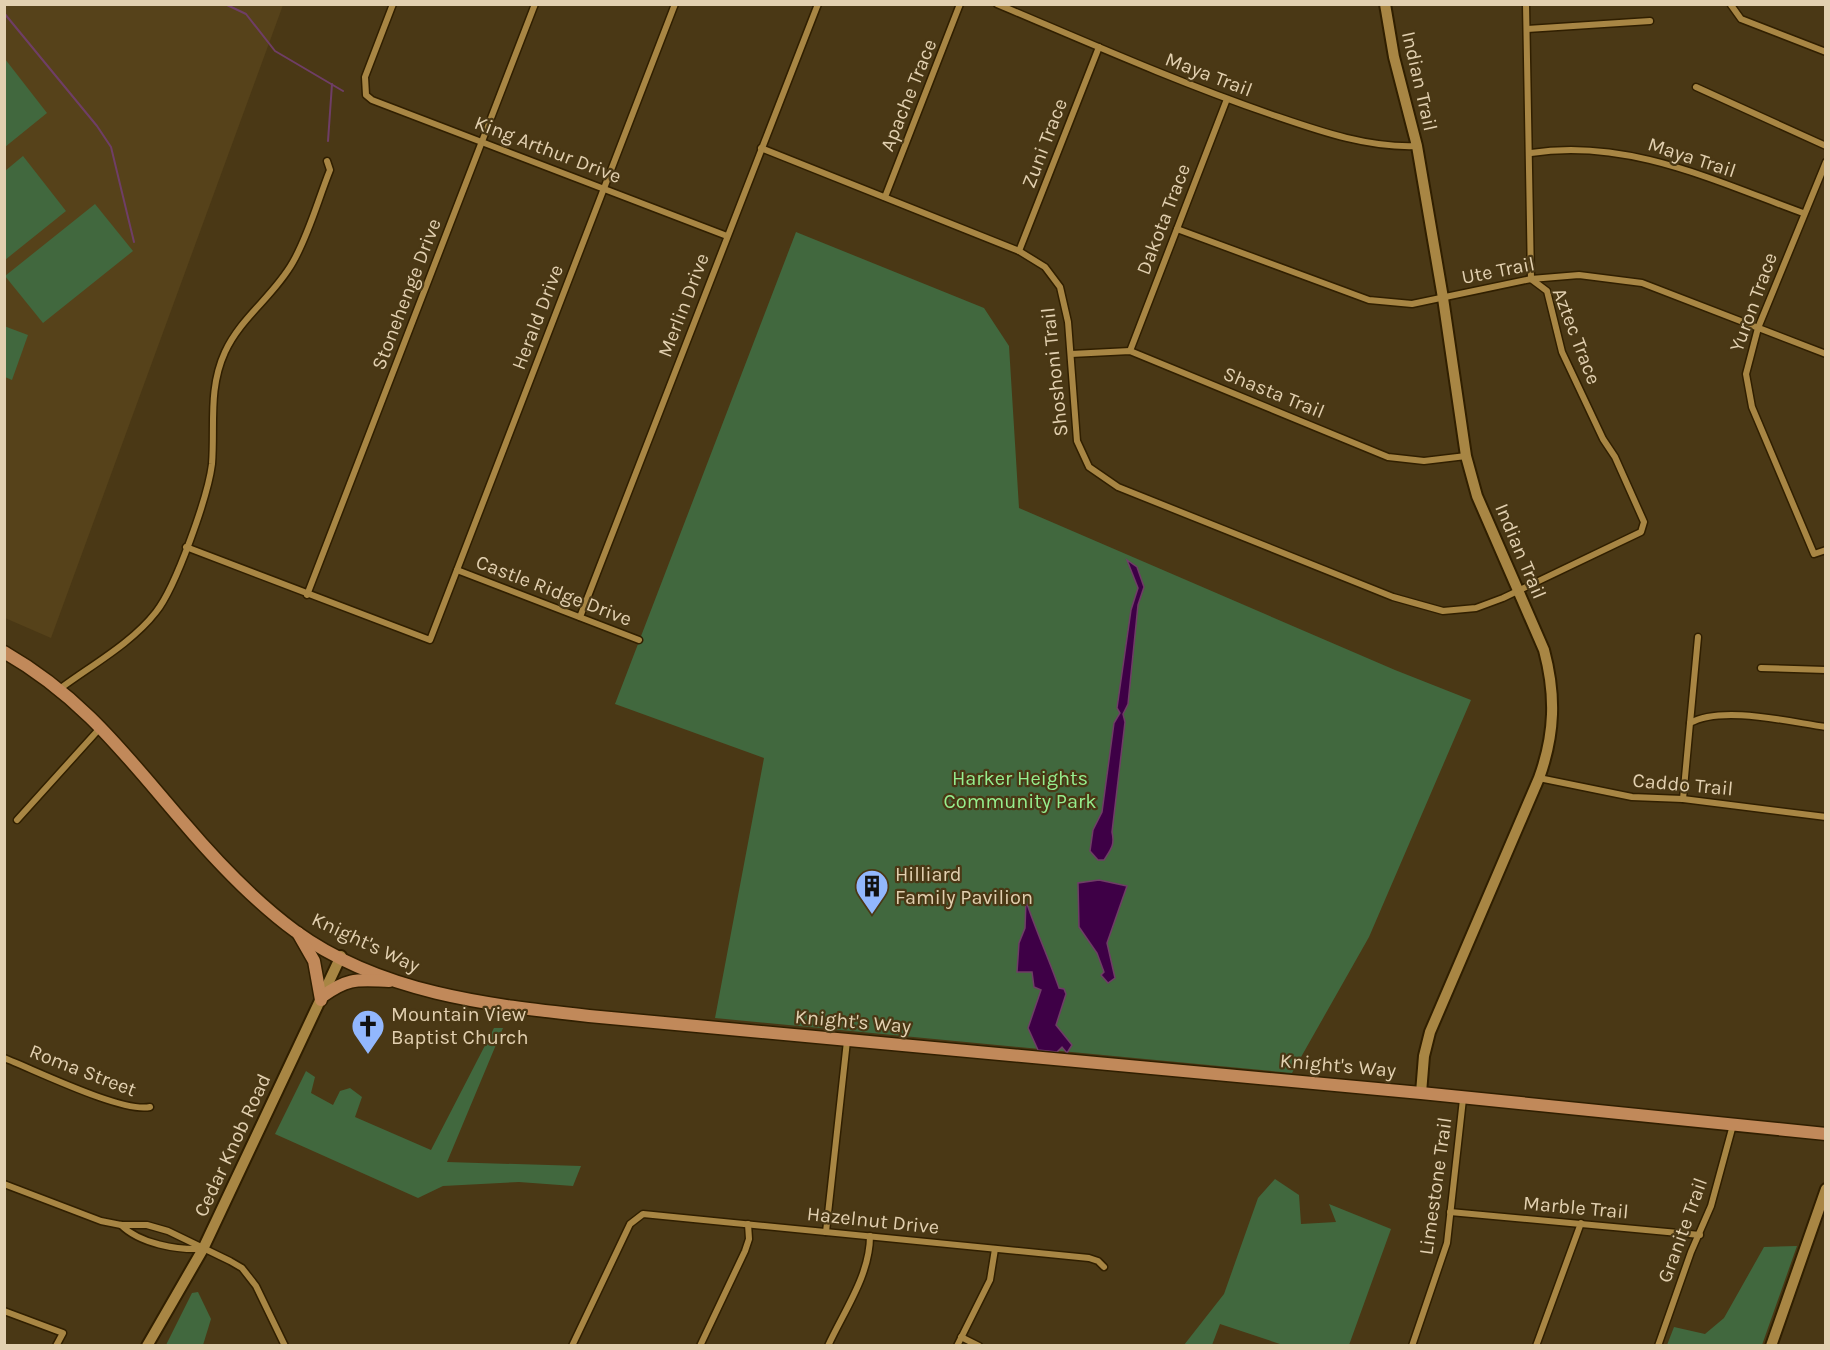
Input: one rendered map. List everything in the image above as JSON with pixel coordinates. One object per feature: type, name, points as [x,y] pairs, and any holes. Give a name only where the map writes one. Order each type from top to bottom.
[{"type":"main road","name":"Knight's Way","points":[[4,652],[61,688],[101,728],[231,875],[297,932],[397,982],[451,997],[527,1009],[847,1041],[1421,1093],[1826,1134]]},
{"type":"main road","points":[[297,932],[314,961],[322,998],[339,984],[354,979],[397,982]]},
{"type":"street","name":"King Arthur Drive","points":[[393,4],[365,77],[366,95],[372,100],[728,236]]},
{"type":"street","name":"Stonehenge Drive","points":[[307,595],[535,4]]},
{"type":"street","name":"Herald Drive","points":[[307,595],[430,640],[675,4]]},
{"type":"street","name":"Merlin Drive","points":[[580,617],[818,4]]},
{"type":"street","name":"Apache Trace","points":[[885,197],[960,4]]},
{"type":"street","name":"Maya Trail","points":[[998,4],[1227,99],[1313,129],[1358,141],[1389,146],[1417,146]]},
{"type":"street","name":"Indian Trail","points":[[1385,4],[1394,57],[1417,146],[1443,298],[1466,456],[1478,496],[1544,650],[1553,696],[1552,733],[1539,778],[1430,1032],[1424,1056],[1421,1093]]},
{"type":"street","name":"Aztec Trace","points":[[1517,590],[1641,532],[1644,522],[1615,457],[1603,439],[1562,352],[1546,291],[1531,279],[1531,153],[1526,4]]},
{"type":"street","points":[[1731,4],[1741,19],[1826,52]]},
{"type":"street","points":[[1527,29],[1650,21]]},
{"type":"street","name":"Zuni Trace","points":[[1019,251],[1099,47]]},
{"type":"street","points":[[1696,87],[1826,146]]},
{"type":"street","name":"Dakota Trace","points":[[1130,351],[1227,99]]},
{"type":"street","name":"Shoshoni Trail","points":[[761,148],[1019,251],[1045,267],[1060,287],[1068,322],[1077,441],[1089,467],[1100,477],[1118,487],[1424,607],[1443,611],[1461,610],[1503,598],[1517,590]]},
{"type":"street","name":"Maya Trail","points":[[1531,153],[1575,148],[1659,161],[1803,213]]},
{"type":"street","points":[[61,688],[135,632],[156,613],[167,596],[210,476],[212,393],[225,352],[243,321],[293,263],[330,170],[327,161]]},
{"type":"street","name":"Yuron Trace","points":[[1826,162],[1803,213],[1758,328],[1746,374],[1747,389],[1762,432],[1814,554],[1826,550]]},
{"type":"street","name":"Ute Trail","points":[[1177,229],[1369,300],[1412,304],[1531,279],[1579,275],[1642,283],[1826,354]]},
{"type":"street","name":"Shasta Trail","points":[[1071,354],[1130,351],[1388,457],[1424,461],[1466,456]]},
{"type":"street","points":[[186,547],[307,595]]},
{"type":"street","name":"Castle Ridge Drive","points":[[458,570],[639,640]]},
{"type":"street","points":[[1683,799],[1698,637]]},
{"type":"street","points":[[1761,668],[1826,670]]},
{"type":"street","points":[[1690,723],[1700,717],[1731,716],[1826,727]]},
{"type":"street","points":[[17,820],[101,728]]},
{"type":"street","name":"Caddo Trail","points":[[1539,778],[1632,797],[1683,799],[1826,817]]},
{"type":"street","name":"Cedar Knob Road","points":[[147,1346],[202,1249],[341,956]]},
{"type":"street","points":[[826,1232],[847,1041]]},
{"type":"street","name":"Roma Street","points":[[4,1058],[116,1102],[140,1109],[150,1107]]},
{"type":"street","name":"Limestone Trail","points":[[1413,1346],[1442,1264],[1463,1099]]},
{"type":"street","name":"Granite Trail","points":[[1658,1346],[1711,1206],[1733,1125]]},
{"type":"street","points":[[4,1184],[101,1221],[122,1225],[137,1224],[168,1231],[230,1261],[250,1277],[285,1346]]},
{"type":"street","points":[[1771,1346],[1826,1189]]},
{"type":"street","name":"Marble Trail","points":[[1450,1212],[1700,1234]]},
{"type":"street","name":"Hazelnut Drive","points":[[572,1346],[630,1224],[636,1216],[643,1214],[1089,1258],[1098,1261],[1104,1267]]},
{"type":"street","points":[[1536,1346],[1581,1223]]},
{"type":"street","points":[[700,1346],[745,1251],[748,1224]]},
{"type":"street","points":[[122,1225],[139,1238],[186,1250],[202,1249]]},
{"type":"street","points":[[828,1346],[865,1269],[870,1252],[870,1236]]},
{"type":"street","points":[[957,1346],[990,1280],[995,1248]]},
{"type":"street","points":[[4,1311],[63,1333],[56,1346]]},
{"type":"street","points":[[961,1337],[979,1346]]},
{"type":"shaded area","points":[[4,5],[283,5],[51,638],[5,618]]},
{"type":"shaded area","points":[[1127,560],[1137,567],[1144,587],[1138,605],[1128,704],[1123,714],[1125,722],[1112,832],[1113,844],[1104,860],[1098,860],[1090,851],[1093,830],[1102,812],[1114,723],[1120,713],[1117,708],[1131,610],[1138,588]]},
{"type":"shaded area","points":[[1099,880],[1127,886],[1107,943],[1115,978],[1108,983],[1101,975],[1104,972],[1097,953],[1079,927],[1078,883]]},
{"type":"shaded area","points":[[1026,901],[1059,988],[1064,989],[1066,994],[1056,1025],[1072,1045],[1067,1053],[1062,1047],[1057,1052],[1038,1050],[1028,1028],[1041,990],[1034,987],[1032,972],[1017,972],[1019,943],[1025,928]]},
{"type":"green space","points":[[5,59],[47,113],[4,147]]},
{"type":"green space","points":[[23,156],[66,211],[5,260],[5,171]]},
{"type":"green space","points":[[95,204],[133,251],[43,323],[5,276]]},
{"type":"green space","name":"Harker Heights Community Park","points":[[796,232],[984,308],[1009,346],[1019,508],[1395,670],[1471,700],[1369,937],[1292,1073],[715,1018],[764,758],[615,704]]},
{"type":"green space","points":[[4,326],[28,335],[12,380],[5,377]]},
{"type":"green space","points":[[494,1028],[503,1028],[447,1162],[581,1166],[573,1186],[519,1182],[443,1186],[418,1198],[275,1134],[306,1071],[315,1077],[311,1093],[333,1105],[340,1091],[350,1088],[362,1097],[355,1117],[431,1150]]},
{"type":"green space","points":[[1275,1179],[1299,1195],[1301,1224],[1336,1222],[1329,1204],[1391,1229],[1349,1345],[1283,1345],[1220,1324],[1212,1345],[1184,1345],[1224,1294],[1258,1198]]},
{"type":"green space","points":[[1797,1246],[1762,1345],[1667,1345],[1674,1327],[1705,1334],[1724,1318],[1764,1247]]},
{"type":"green space","points":[[198,1292],[211,1319],[203,1345],[166,1345],[192,1293]]},
{"type":"waterway","points":[[225,4],[246,14],[275,51],[343,91]]},
{"type":"waterway","points":[[4,13],[97,126],[111,147],[134,242]]},
{"type":"waterway","points":[[328,141],[332,84]]},
{"type":"place","name":"Hilliard Family Pavilion","points":[[872,915]]},
{"type":"place","name":"Mountain View Baptist Church","points":[[368,1055]]}]
